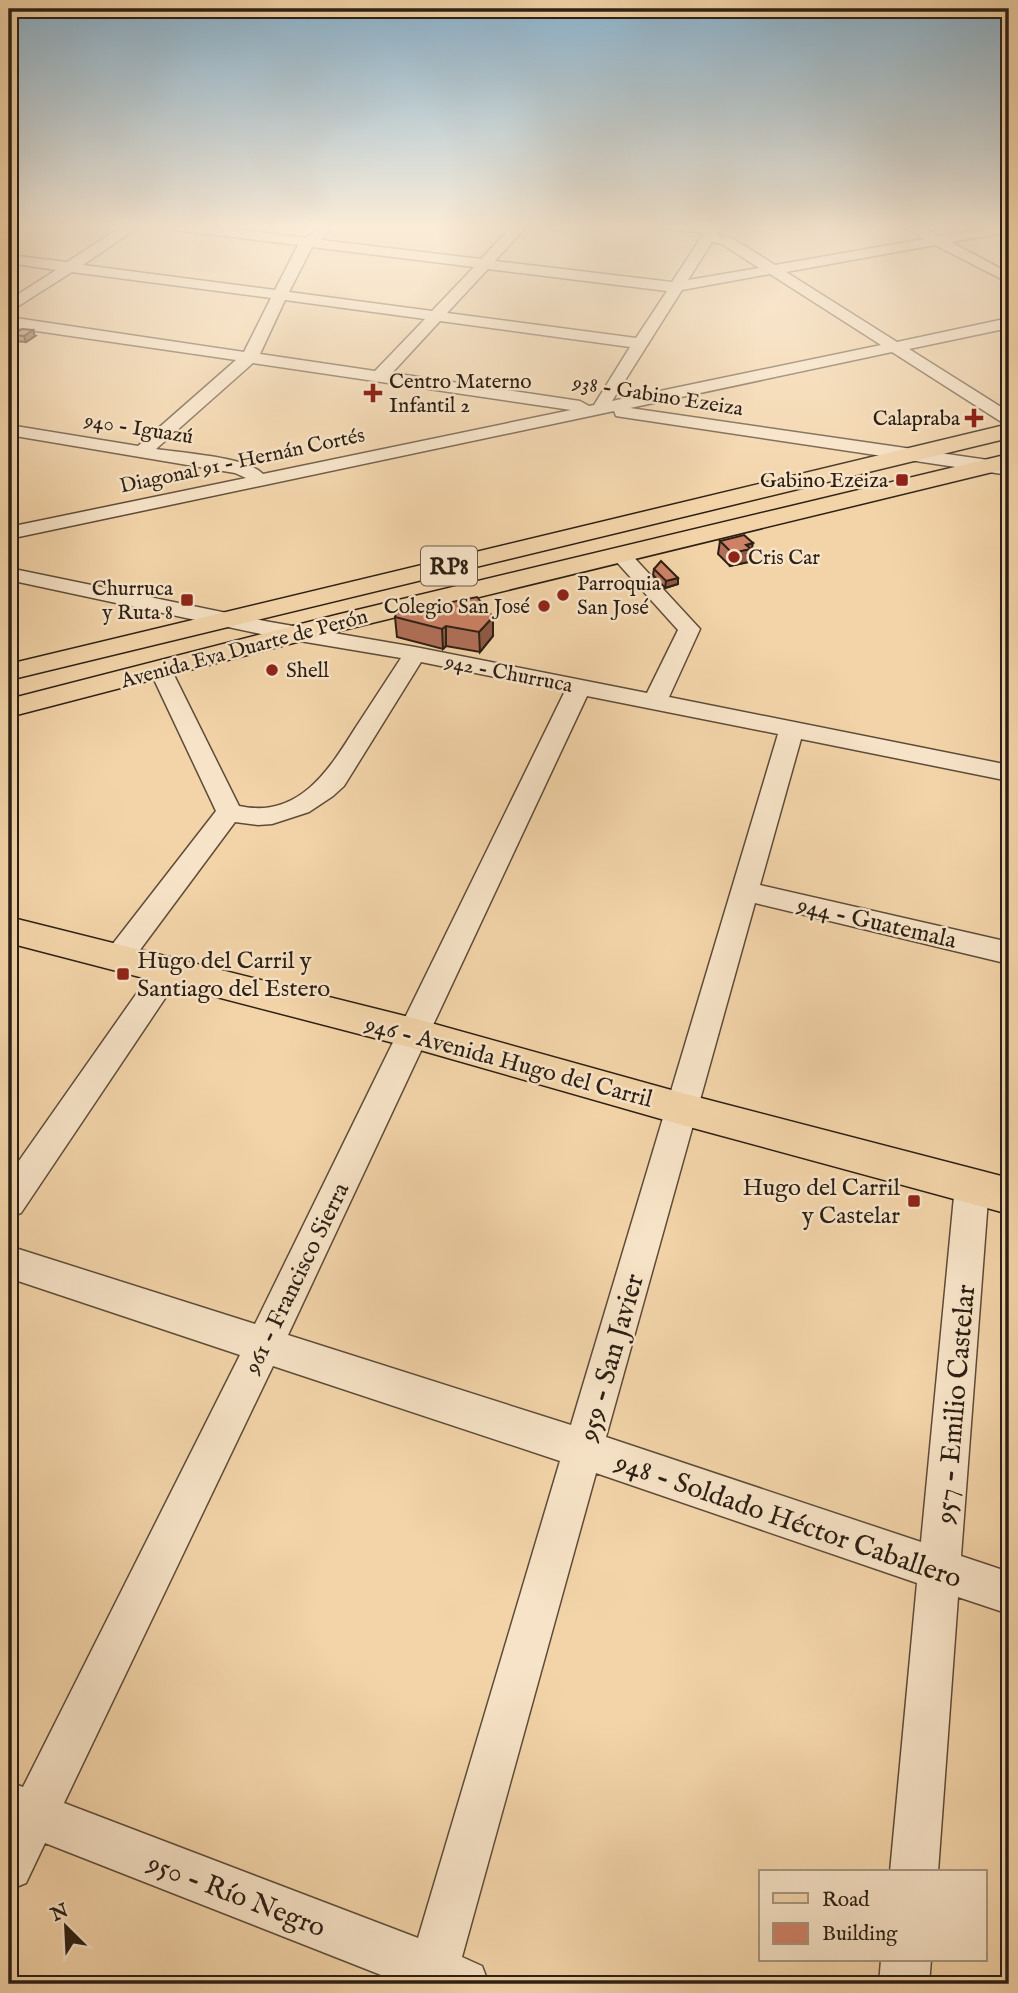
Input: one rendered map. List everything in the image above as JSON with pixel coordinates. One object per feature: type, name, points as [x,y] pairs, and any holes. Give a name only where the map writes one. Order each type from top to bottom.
[{"type":"main road","name":"Avenida Eva Duarte de Perón","points":[[9,672],[1009,431]]},
{"type":"main road","name":"Avenida Eva Duarte de Perón","points":[[9,708],[621,555],[1003,465]]},
{"type":"main road","name":"946 - Avenida Hugo del Carril","points":[[9,930],[413,1033],[682,1109],[991,1191]]},
{"type":"street","points":[[142,452],[250,357],[269,318]]},
{"type":"street","points":[[379,377],[433,318]]},
{"type":"street","points":[[450,318],[639,343]]},
{"type":"street","points":[[602,409],[604,400],[655,318]]},
{"type":"street","points":[[850,318],[1009,419]]},
{"type":"street","name":"938 - Gabino Ezeiza","points":[[9,322],[909,456],[1003,465]]},
{"type":"street","name":"Diagonal 91 - Hernán Cortés","points":[[9,533],[1009,323]]},
{"type":"street","name":"940 - Iguazú","points":[[9,430],[246,470],[258,480]]},
{"type":"street","points":[[621,555],[689,629],[689,634],[655,701]]},
{"type":"street","name":"942 - Churruca","points":[[9,574],[251,625],[415,654],[1009,773]]},
{"type":"street","points":[[161,671],[229,812],[245,818],[263,817],[288,811],[313,800],[326,790],[415,654]]},
{"type":"street","name":"961 - Francisco Sierra","points":[[9,1866],[21,1811],[264,1345],[579,687]]},
{"type":"street","name":"959 - San Javier","points":[[442,1979],[584,1449],[790,730]]},
{"type":"street","points":[[118,958],[229,812]]},
{"type":"street","name":"944 - Guatemala","points":[[744,891],[1009,953]]},
{"type":"street","points":[[9,1202],[168,971]]},
{"type":"street","name":"957 - Emilio Castelar","points":[[914,1870],[940,1571],[991,1191]]},
{"type":"street","name":"948 - Soldado Héctor Caballero","points":[[9,1262],[584,1449],[1009,1593]]},
{"type":"street","name":"950 - Río Negro","points":[[21,1811],[442,1979]]},
{"type":"street","points":[[904,1984],[906,1962]]},
{"type":"building","points":[[22,329],[33,330],[24,336],[13,335]]},
{"type":"building","points":[[744,535],[753,543],[746,545],[751,549],[732,553],[720,541]]},
{"type":"building","points":[[661,561],[678,578],[666,581],[654,569]]},
{"type":"building","points":[[477,597],[493,617],[479,632],[446,626],[442,629],[395,617],[396,613]]},
{"type":"place","name":"Centro Materno Infantil 2","points":[[373,393]]},
{"type":"place","name":"Calapraba","points":[[974,418]]},
{"type":"place","name":"Gabino Ezeiza","points":[[902,480]]},
{"type":"place","name":"Cris Car","points":[[734,557]]},
{"type":"place","name":"Parroquia San José","points":[[563,595]]},
{"type":"place","name":"Churruca y Ruta 8","points":[[187,600]]},
{"type":"place","name":"Colegio San José","points":[[544,606]]},
{"type":"place","name":"Shell","points":[[272,670]]},
{"type":"place","name":"Hugo del Carril y Santiago del Estero","points":[[123,974]]},
{"type":"place","name":"Hugo del Carril y Castelar","points":[[914,1201]]}]
